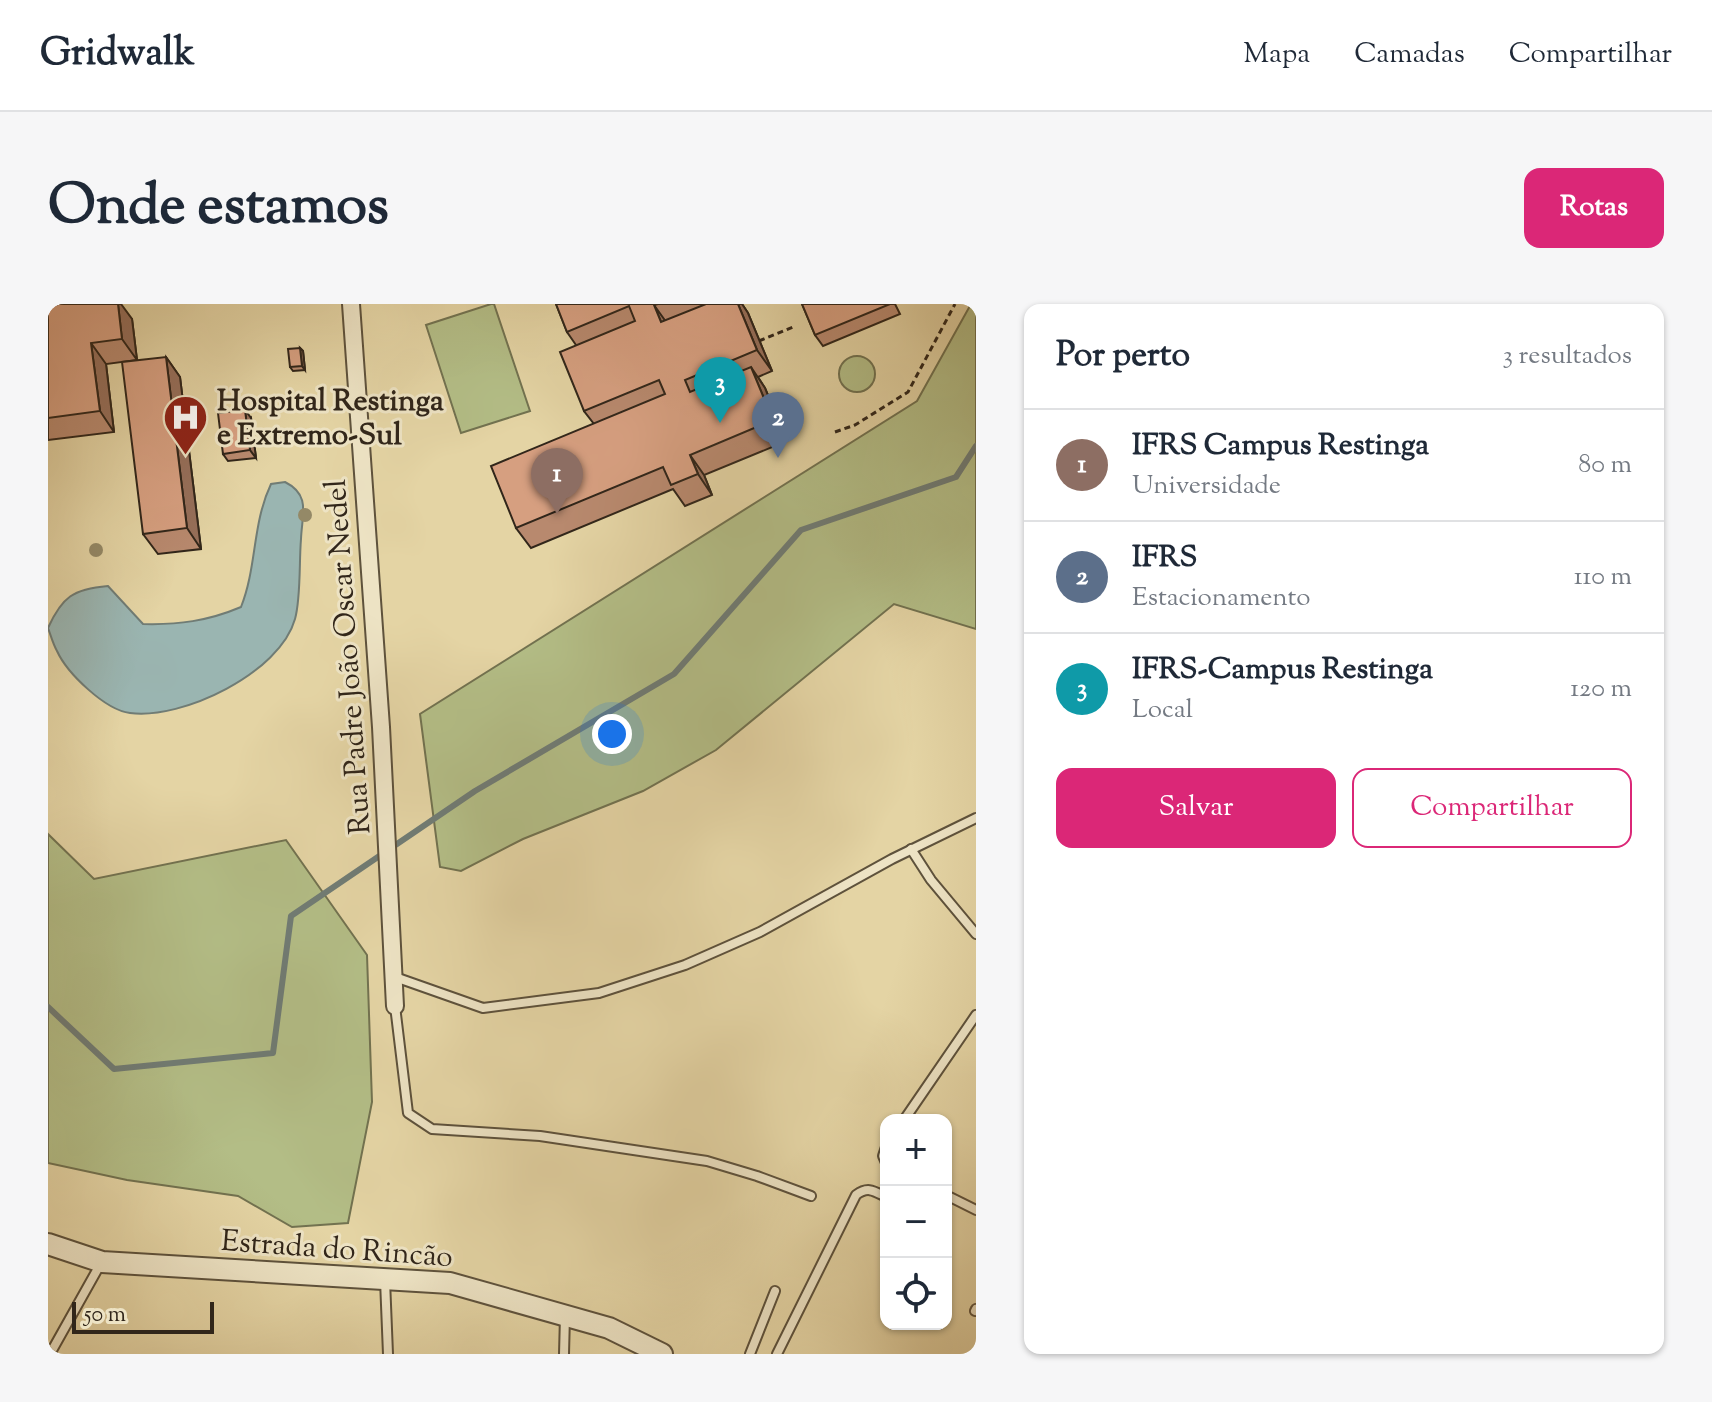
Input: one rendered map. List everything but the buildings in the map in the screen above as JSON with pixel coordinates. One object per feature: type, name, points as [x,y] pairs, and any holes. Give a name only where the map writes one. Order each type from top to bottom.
[{"type":"street","name":"Rua Padre João Oscar Nedel","points":[[351,304],[381,727],[395,1006]]},
{"type":"street","name":"Estrada do Rincão","points":[[48,1244],[102,1262],[450,1283],[609,1328],[662,1354]]},
{"type":"lane","points":[[394,977],[483,1008],[599,993],[685,965],[760,932],[911,849],[976,818]]},
{"type":"lane","points":[[911,849],[931,880],[976,934]]},
{"type":"lane","points":[[395,1006],[408,1113],[432,1129],[540,1136],[707,1161],[811,1196]]},
{"type":"lane","points":[[908,1114],[976,1015]]},
{"type":"lane","points":[[777,1354],[856,1195],[871,1189],[880,1194]]},
{"type":"lane","points":[[952,1198],[976,1210]]},
{"type":"lane","points":[[50,1354],[102,1262]]},
{"type":"lane","points":[[385,1279],[388,1354]]},
{"type":"lane","points":[[750,1354],[775,1291]]},
{"type":"lane","points":[[564,1354],[565,1316]]},
{"type":"path","points":[[835,432],[855,425],[908,392],[955,304]]},
{"type":"path","points":[[759,341],[793,327]]},
{"type":"green space","points":[[494,304],[530,411],[461,433],[426,325]]},
{"type":"green space","points":[[971,304],[976,304],[976,629],[894,604],[716,750],[643,791],[523,839],[461,871],[440,867],[420,714],[917,401]]},
{"type":"green space","points":[[857,356],[870,361],[875,374],[870,387],[857,392],[844,387],[839,374],[844,361]]},
{"type":"green space","points":[[48,834],[94,879],[286,840],[367,955],[372,1102],[348,1223],[292,1227],[238,1196],[127,1180],[48,1163]]},
{"type":"water","points":[[285,482],[299,493],[303,506],[298,601],[295,619],[286,639],[270,657],[250,674],[201,701],[151,713],[130,713],[109,705],[78,679],[62,660],[48,628],[58,609],[70,596],[86,589],[108,586],[143,624],[193,621],[241,607],[265,499],[271,484]]},
{"type":"waterway","points":[[48,1007],[114,1069],[273,1053],[291,916],[475,791],[674,674],[801,530],[956,477],[976,446]]},
{"type":"place","name":"IFRS-Campus Restinga","points":[[720,423]]},
{"type":"place","name":"Hospital Restinga e Extremo-Sul","points":[[186,456]]},
{"type":"place","name":"IFRS","points":[[778,458]]},
{"type":"place","name":"IFRS Campus Restinga","points":[[557,514]]}]
